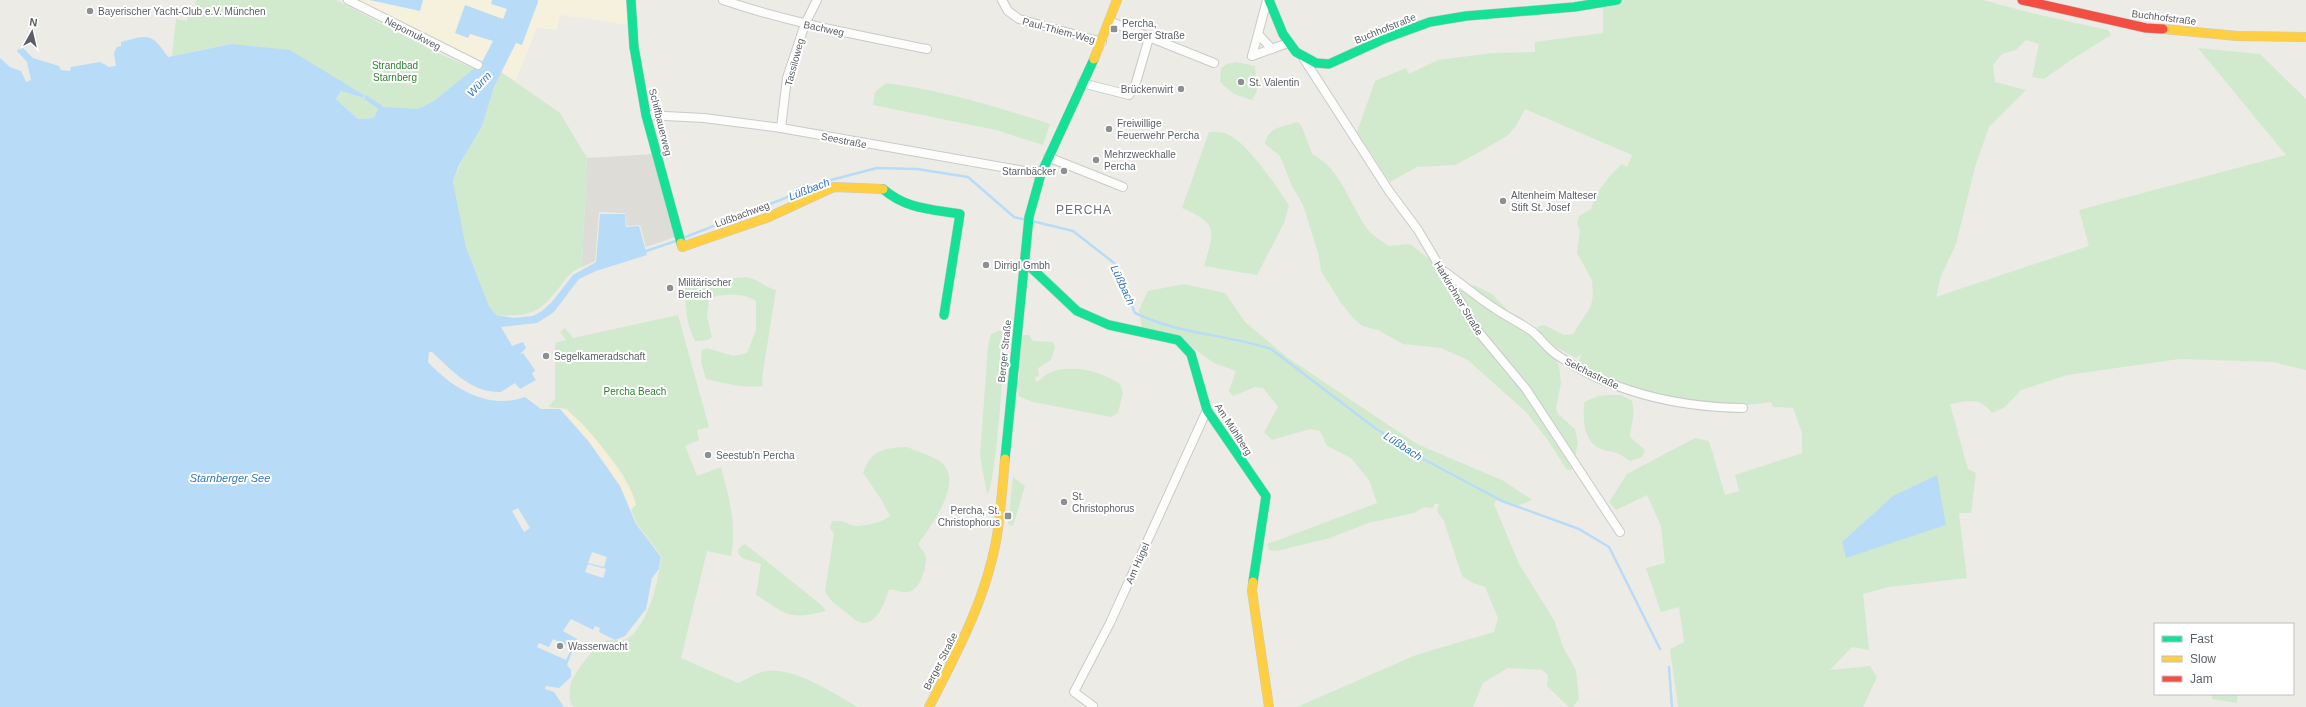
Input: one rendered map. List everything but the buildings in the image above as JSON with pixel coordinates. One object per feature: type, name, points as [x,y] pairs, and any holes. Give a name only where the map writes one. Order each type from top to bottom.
[{"type":"main road","name":"Schiffbauerweg","points":[[631,0],[634,47],[646,115],[682,247]]},
{"type":"main road","name":"Berger Straße","points":[[929,707],[963,642],[981,596],[998,530],[1024,261],[1025,237],[1029,217],[1041,174],[1102,42],[1117,0]]},
{"type":"main road","points":[[1268,0],[1288,43],[1304,59]]},
{"type":"main road","name":"Buchhofstraße","points":[[1304,59],[1317,64],[1329,64],[1414,26],[1444,19],[1483,14],[1586,6],[1617,0]]},
{"type":"main road","name":"Buchhofstraße","points":[[2022,0],[2146,28],[2237,36],[2306,38]]},
{"type":"main road","name":"Lüßbachweg","points":[[682,247],[769,217],[834,187],[882,188],[896,200],[911,206],[960,214],[944,315]]},
{"type":"main road","name":"Am Mühlberg","points":[[1024,261],[1077,311],[1109,325],[1178,340],[1191,354],[1207,410],[1266,496],[1252,591],[1269,707]]},
{"type":"street","name":"Nepomukweg","points":[[348,0],[478,65]]},
{"type":"street","name":"Bachweg","points":[[724,0],[761,13],[804,24],[927,49]]},
{"type":"street","name":"Tassiloweg","points":[[781,128],[787,78],[804,24],[817,0]]},
{"type":"street","name":"Paul-Thiem-Weg","points":[[1002,0],[1008,11],[1019,19],[1102,42]]},
{"type":"street","points":[[1268,0],[1252,56],[1288,43]]},
{"type":"street","points":[[1109,21],[1214,63]]},
{"type":"street","points":[[1258,34],[1272,49]]},
{"type":"street","points":[[1082,83],[1129,95],[1135,86],[1149,38]]},
{"type":"street","name":"Harkirchner Straße","points":[[1304,59],[1443,271],[1477,330],[1526,389],[1620,532]]},
{"type":"street","name":"Seestraße","points":[[646,115],[704,118],[781,128],[1041,174]]},
{"type":"street","points":[[1048,157],[1123,187]]},
{"type":"street","name":"Selchastraße","points":[[1443,271],[1493,308],[1533,333],[1556,355],[1600,378],[1625,389],[1662,400],[1717,407],[1743,408]]},
{"type":"street","name":"Am Hügel","points":[[1093,706],[1074,692],[1110,623],[1207,410]]},
{"type":"shaded area","points":[[354,0],[626,0],[628,25],[560,15],[557,30],[537,28],[516,81]]},
{"type":"shaded area","points":[[655,154],[675,237],[646,247],[640,225],[627,226],[625,213],[599,212],[595,261],[582,267],[587,158]]},
{"type":"green space","name":"Strandbad Starnberg","points":[[196,0],[336,0],[434,51],[474,69],[442,98],[419,109],[398,109],[364,99],[378,109],[374,118],[358,119],[336,99],[341,91],[362,98],[364,95],[344,83],[231,44],[172,56],[176,19],[187,21],[189,7],[195,8]]},
{"type":"green space","points":[[1603,0],[1983,0],[2031,13],[2108,30],[2111,35],[2044,79],[2032,77],[2039,44],[2026,40],[2016,50],[2002,54],[1993,65],[1995,82],[2026,90],[1989,127],[1975,167],[1956,244],[1941,276],[1936,297],[2089,246],[2079,210],[2286,155],[2198,48],[2260,54],[2306,99],[2306,370],[2273,362],[2179,359],[2067,375],[2021,390],[2005,407],[1992,413],[1978,402],[1968,401],[1950,404],[1968,469],[1976,473],[1971,513],[1959,513],[1967,578],[1889,587],[1863,594],[1869,650],[1852,647],[1830,670],[1870,666],[1877,677],[1863,707],[1678,707],[1670,649],[1684,642],[1679,607],[1661,612],[1646,568],[1665,563],[1661,526],[1647,495],[1616,510],[1609,502],[1627,474],[1695,438],[1709,441],[1725,495],[1739,491],[1735,475],[1802,453],[1802,433],[1793,408],[1773,407],[1771,402],[1739,406],[1704,405],[1625,389],[1577,364],[1582,354],[1576,358],[1554,346],[1539,332],[1537,327],[1544,325],[1564,335],[1573,334],[1591,306],[1593,295],[1592,280],[1577,253],[1580,230],[1577,224],[1579,216],[1591,209],[1596,196],[1603,185],[1622,164],[1627,167],[1632,155],[1525,109],[1516,126],[1507,136],[1476,154],[1455,165],[1417,167],[1390,182],[1357,132],[1375,81],[1406,68],[1409,74],[1438,60],[1492,53],[1535,52],[1535,42],[1603,33]]},
{"type":"green space","points":[[1236,62],[1255,66],[1257,91],[1252,100],[1234,94],[1220,82],[1221,68],[1227,64]]},
{"type":"green space","points":[[501,72],[560,113],[587,158],[582,267],[570,274],[547,302],[534,311],[518,315],[496,315],[489,306],[466,247],[453,181]]},
{"type":"green space","points":[[886,83],[928,90],[990,105],[1050,124],[1043,145],[996,130],[873,105],[875,92]]},
{"type":"green space","points":[[1298,122],[1302,127],[1312,154],[1323,161],[1339,179],[1363,223],[1373,235],[1389,246],[1410,244],[1460,283],[1476,286],[1492,294],[1524,327],[1553,353],[1559,366],[1561,383],[1556,408],[1558,414],[1575,429],[1578,443],[1572,470],[1567,470],[1547,439],[1526,412],[1468,360],[1441,348],[1403,344],[1378,330],[1362,326],[1353,318],[1341,303],[1321,271],[1319,256],[1303,205],[1292,186],[1280,156],[1265,144],[1266,138],[1269,134],[1277,128]]},
{"type":"green space","points":[[1209,132],[1220,132],[1227,134],[1243,146],[1261,165],[1289,205],[1284,223],[1257,275],[1204,266],[1210,244],[1211,229],[1202,219],[1182,208]]},
{"type":"green space","points":[[746,277],[754,279],[776,290],[762,378],[763,386],[756,387],[727,384],[706,379],[701,362],[702,350],[707,348],[733,356],[747,353],[756,330],[756,301],[752,298],[740,295],[726,295],[709,299],[707,316],[712,337],[708,340],[695,341],[690,328],[685,300],[685,286],[689,282]]},
{"type":"green space","points":[[1184,284],[1225,293],[1245,322],[1288,358],[1417,444],[1504,481],[1532,500],[1515,507],[1496,500],[1494,504],[1519,564],[1554,620],[1564,649],[1576,670],[1579,699],[1573,707],[1569,707],[1547,686],[1548,675],[1542,670],[1508,668],[1483,683],[1473,707],[1297,707],[1416,655],[1494,632],[1498,618],[1485,587],[1473,583],[1462,576],[1444,521],[1437,511],[1439,504],[1435,504],[1433,508],[1424,507],[1414,513],[1368,523],[1330,538],[1277,551],[1269,550],[1267,544],[1377,503],[1369,480],[1351,458],[1327,446],[1320,431],[1310,429],[1272,440],[1264,432],[1278,407],[1263,388],[1255,387],[1233,396],[1229,391],[1236,371],[1214,363],[1190,346],[1142,327],[1139,310],[1148,291]]},
{"type":"green space","name":"Percha Beach","points":[[678,315],[709,427],[697,430],[699,440],[685,446],[697,476],[721,467],[733,522],[733,545],[731,556],[707,551],[681,658],[738,683],[756,674],[767,671],[791,673],[803,677],[858,707],[574,707],[571,704],[571,683],[576,673],[591,653],[606,641],[627,639],[640,625],[653,597],[662,557],[637,524],[631,509],[636,505],[632,492],[626,479],[608,454],[567,409],[548,407],[555,399],[555,343],[566,340],[560,332],[565,328],[573,338]]},
{"type":"green space","points":[[1000,330],[1005,335],[1001,392],[993,469],[987,494],[980,456],[988,346],[991,334]]},
{"type":"green space","points":[[1021,335],[1029,335],[1033,341],[1053,342],[1055,347],[1051,360],[1038,368],[1039,375],[1035,378],[1036,382],[1049,373],[1067,369],[1086,370],[1104,375],[1120,384],[1123,393],[1118,413],[1111,417],[1033,402],[1018,396]]},
{"type":"green space","points":[[1621,395],[1632,401],[1633,415],[1630,437],[1645,450],[1642,457],[1630,461],[1617,453],[1603,450],[1595,446],[1587,436],[1584,422],[1584,402],[1599,396]]},
{"type":"green space","points":[[907,447],[931,456],[943,464],[948,472],[949,483],[947,494],[930,527],[918,544],[924,552],[926,558],[925,568],[919,584],[912,591],[907,592],[889,590],[878,614],[869,622],[863,623],[856,620],[834,604],[825,591],[834,534],[830,528],[832,521],[842,521],[860,526],[879,522],[890,516],[881,499],[863,473],[870,459],[880,451],[892,448]]},
{"type":"green space","points":[[1013,477],[1025,486],[1013,526],[1008,524]]},
{"type":"green space","points":[[745,544],[820,604],[826,611],[803,615],[788,614],[756,595],[761,564],[742,558],[738,553],[739,548]]},
{"type":"green space","points":[[2213,695],[2238,695],[2237,703],[2212,699]]},
{"type":"sand","points":[[560,408],[569,412],[579,421],[604,449],[625,481],[632,495],[636,505],[631,509],[617,481],[600,456],[581,431]]},
{"type":"water","points":[[369,0],[423,0],[420,11]]},
{"type":"water","name":"Starnberger See","points":[[492,0],[538,0],[538,2],[522,45],[516,43],[494,87],[482,126],[459,165],[453,181],[466,247],[489,306],[496,315],[514,318],[533,316],[542,311],[552,302],[573,275],[596,262],[600,214],[625,214],[626,227],[639,226],[647,255],[596,271],[579,279],[554,312],[537,323],[501,327],[512,346],[523,342],[526,348],[519,355],[523,353],[535,370],[532,374],[536,380],[520,389],[515,383],[501,392],[481,389],[463,380],[432,352],[429,352],[428,362],[448,381],[485,399],[498,401],[525,397],[541,409],[560,409],[589,442],[620,486],[636,524],[661,557],[659,569],[652,578],[646,609],[625,636],[615,640],[599,632],[600,628],[595,626],[593,630],[571,619],[563,631],[577,639],[567,665],[571,670],[571,677],[559,688],[546,686],[545,689],[554,692],[564,707],[0,707],[0,58],[10,67],[21,71],[26,82],[31,80],[27,62],[17,51],[21,46],[33,58],[59,66],[61,70],[70,71],[71,67],[100,62],[109,67],[116,66],[114,53],[117,47],[121,46],[121,42],[143,37],[153,39],[168,57],[231,44],[290,50],[364,95],[363,98],[341,91],[336,99],[358,119],[374,118],[378,109],[364,99],[366,95],[384,107],[418,109],[434,101],[482,62],[493,41],[470,34],[468,38],[455,33],[465,5],[503,19],[507,9],[491,4]]},
{"type":"water","points":[[1937,475],[1946,525],[1846,558],[1842,542],[1893,496]]},
{"type":"pier","points":[[518,508],[530,528],[524,532],[512,511]]},
{"type":"pier","points":[[592,552],[607,557],[604,567],[588,563]]},
{"type":"pier","points":[[588,564],[606,569],[603,578],[585,572]]},
{"type":"pier","name":"Wasserwacht","points":[[553,639],[572,648],[566,660],[537,647],[539,643],[549,647]]},
{"type":"waterway","name":"Lüßbach","points":[[683,238],[831,180],[877,168],[917,169],[968,177],[1014,217],[1026,220]]},
{"type":"waterway","name":"Lüßbach","points":[[1032,221],[1073,231],[1114,263],[1135,313],[1169,326],[1237,340],[1271,349],[1375,428],[1425,460],[1502,501],[1579,529],[1609,547],[1660,649]]},
{"type":"waterway","name":"Lüßbach","points":[[643,252],[676,241]]},
{"type":"waterway","name":"Lüßbach","points":[[1669,667],[1672,707]]},
{"type":"traffic: fast","points":[[631,0],[634,47],[646,115],[681,243]]},
{"type":"traffic: fast","points":[[1269,0],[1283,34],[1296,52],[1316,63],[1329,64],[1386,38],[1430,22],[1466,16],[1574,7],[1617,0]]},
{"type":"traffic: fast","points":[[1005,459],[1029,217],[1041,174],[1094,59]]},
{"type":"traffic: fast","points":[[883,189],[901,201],[919,207],[960,214],[944,315]]},
{"type":"traffic: fast","points":[[1024,261],[1077,311],[1109,325],[1178,340],[1191,354],[1207,410],[1266,496],[1253,582]]},
{"type":"traffic: slow","points":[[1094,59],[1117,0]]},
{"type":"traffic: slow","points":[[2163,29],[2237,36],[2306,37]]},
{"type":"traffic: slow","points":[[681,243],[682,247],[769,217],[834,187],[883,189]]},
{"type":"traffic: slow","points":[[929,707],[951,665],[971,621],[988,576],[998,529],[1005,459]]},
{"type":"traffic: slow","points":[[1253,582],[1252,591],[1269,707]]},
{"type":"traffic: jam","points":[[2022,0],[2146,28],[2163,29]]},
{"type":"place","name":"Bayerischer Yacht-Club e.V. München","points":[[90,11]]},
{"type":"place","name":"Percha, Berger Straße","points":[[1114,29]]},
{"type":"place","name":"St. Valentin","points":[[1241,82]]},
{"type":"place","name":"Brückenwirt","points":[[1181,89]]},
{"type":"place","name":"Freiwillige Feuerwehr Percha","points":[[1109,129]]},
{"type":"place","name":"Mehrzweckhalle Percha","points":[[1096,160]]},
{"type":"place","name":"Starnbäcker","points":[[1064,171]]},
{"type":"place","name":"Altenheim Malteser Stift St. Josef","points":[[1503,201]]},
{"type":"place","name":"Dirrigl Gmbh","points":[[986,265]]},
{"type":"place","name":"Militärischer Bereich","points":[[670,288]]},
{"type":"place","name":"Segelkameradschaft","points":[[546,356]]},
{"type":"place","name":"Seestub'n Percha","points":[[708,455]]},
{"type":"place","name":"St. Christophorus","points":[[1064,502]]},
{"type":"place","name":"Percha, St. Christophorus","points":[[1008,516]]},
{"type":"place","name":"Wasserwacht","points":[[560,646]]},
{"type":"district","name":"PERCHA","points":[[1084,210]]},
{"type":"water label","name":"Würm","points":[[479,84]]}]
